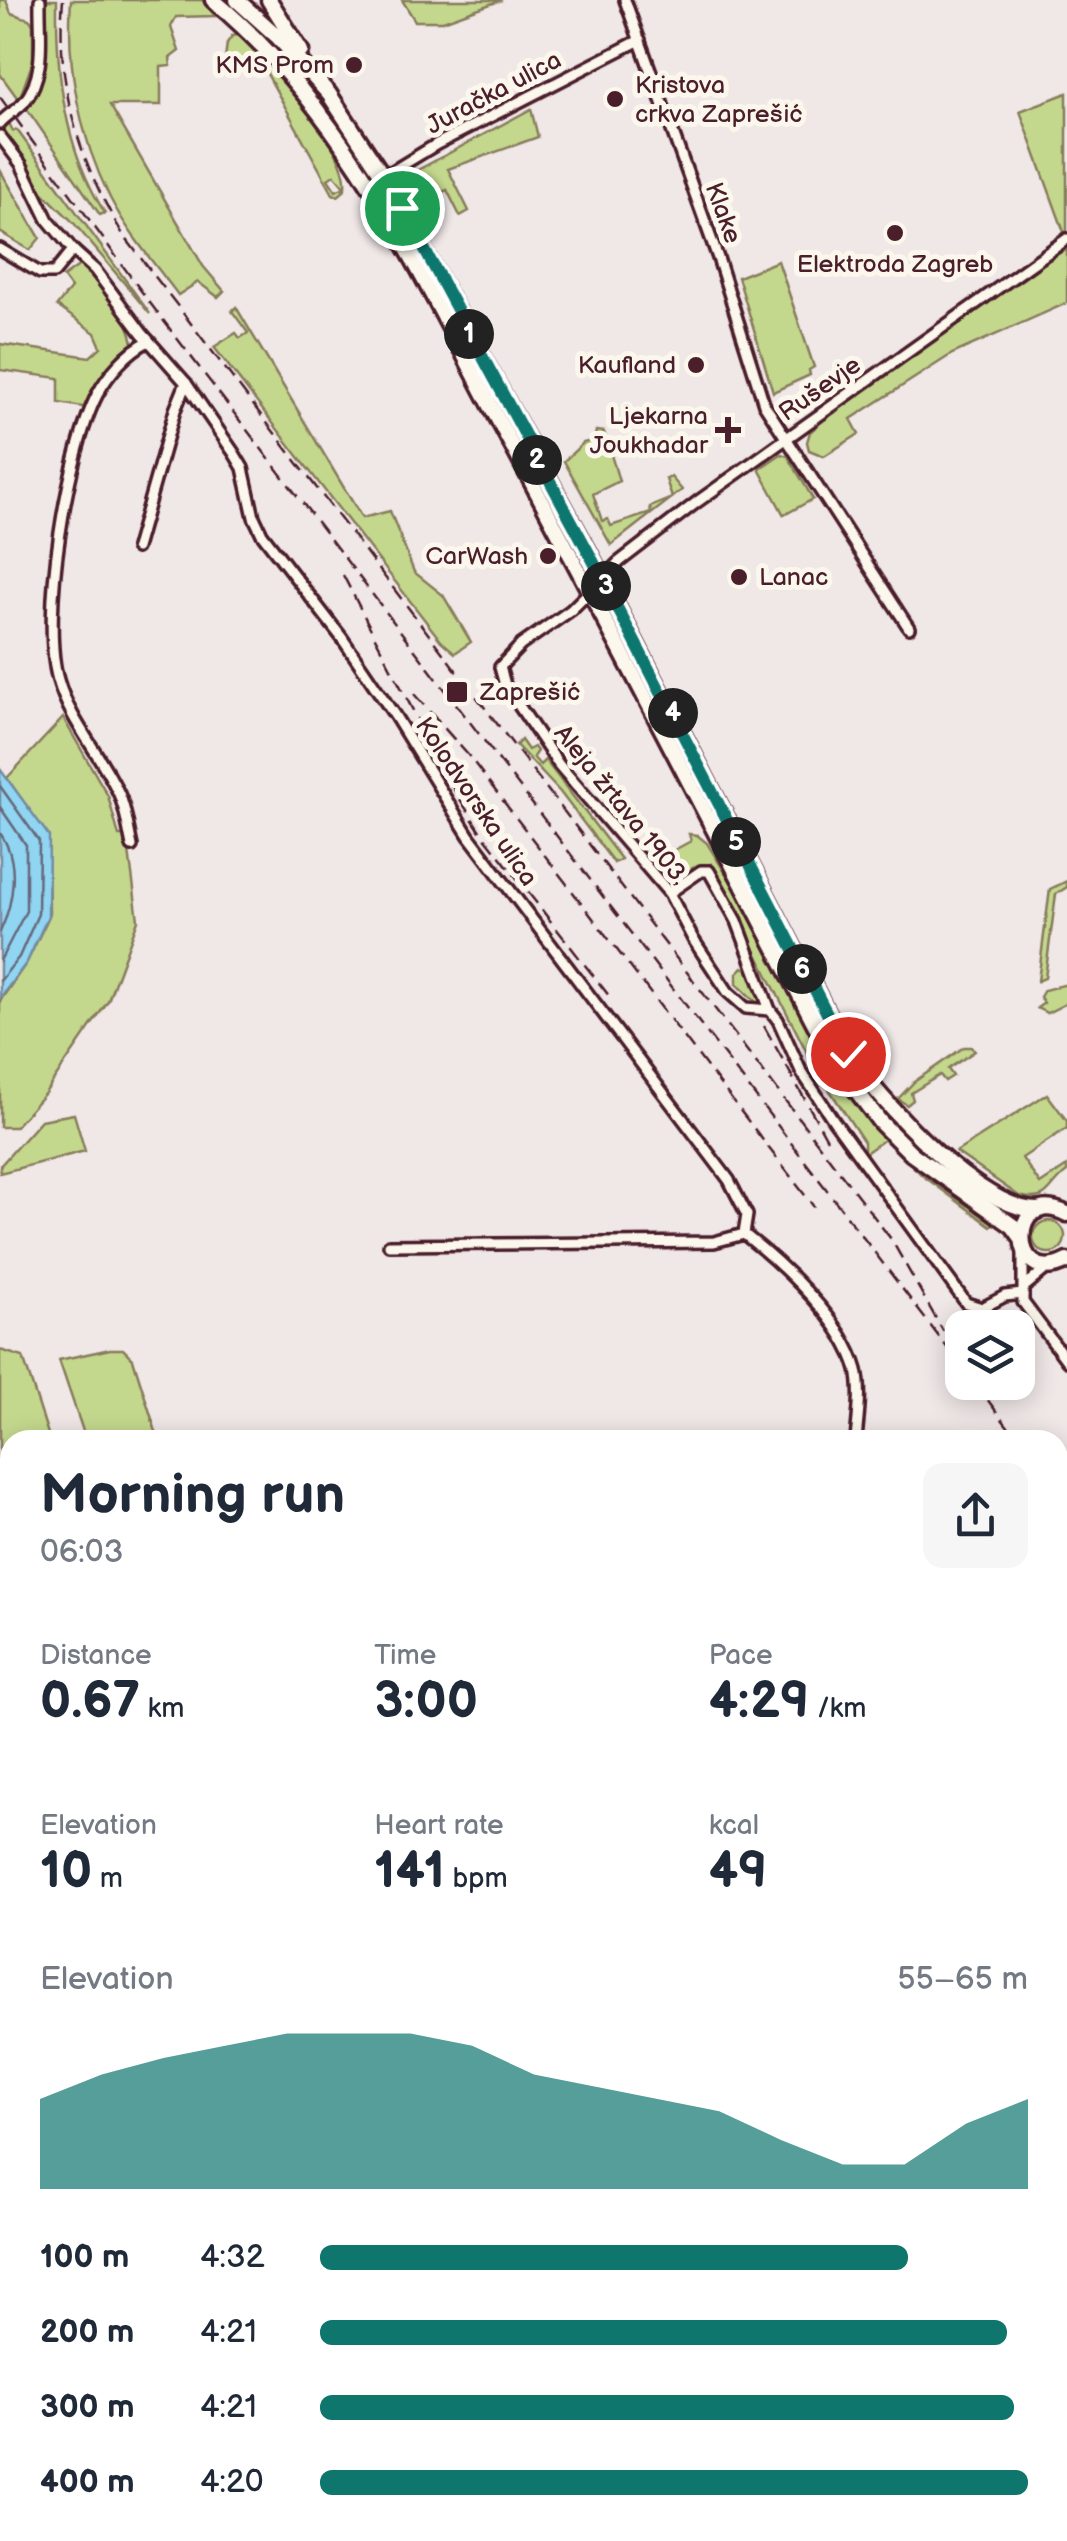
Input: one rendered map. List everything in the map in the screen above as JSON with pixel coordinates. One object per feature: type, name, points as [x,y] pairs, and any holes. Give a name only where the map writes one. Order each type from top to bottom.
[{"type":"main road","points":[[214,0],[260,40],[298,83],[368,186],[590,590],[833,1059],[880,1122],[912,1154],[1012,1226],[1032,1260],[1061,1264]]},
{"type":"main road","points":[[237,0],[315,78],[350,123],[383,176],[601,578],[815,994],[860,1073],[904,1125],[1006,1201],[1024,1209],[1055,1208],[1067,1214]]},
{"type":"main road","points":[[268,0],[315,78]]},
{"type":"main road","points":[[1021,1242],[1026,1220],[1040,1210]]},
{"type":"street","points":[[0,123],[34,86],[39,70],[40,0]]},
{"type":"street","name":"Klake","points":[[625,0],[718,258],[764,404],[909,628]]},
{"type":"street","name":"Juračka ulica","points":[[368,186],[424,151],[640,40]]},
{"type":"street","name":"Kolodvorska ulica","points":[[0,136],[21,164],[48,220],[95,270],[186,383],[243,468],[262,534],[332,624],[469,836],[729,1180],[747,1215],[744,1234]]},
{"type":"street","name":"Ruševje","points":[[601,578],[786,438],[1067,239]]},
{"type":"street","points":[[0,249],[40,273],[54,273],[73,250]]},
{"type":"street","points":[[132,846],[121,797],[66,706],[56,674],[54,623],[61,517],[88,419],[108,378],[138,346],[149,341]]},
{"type":"street","points":[[136,548],[186,383]]},
{"type":"street","name":"Aleja žrtava 1903.","points":[[601,578],[571,610],[505,658],[500,674],[560,765],[669,893],[716,975],[739,1004],[770,1010]]},
{"type":"street","points":[[669,893],[701,870],[709,871],[737,921],[770,1010],[802,1072],[966,1303],[982,1308],[1023,1290],[1061,1264]]},
{"type":"street","points":[[389,1245],[714,1242],[744,1234],[798,1280],[835,1326],[856,1369],[857,1430]]},
{"type":"street","points":[[1021,1242],[1025,1306],[1067,1361]]},
{"type":"green space","points":[[0,0],[6,0],[11,13],[33,24],[33,61],[19,100],[0,74]]},
{"type":"green space","points":[[45,0],[57,0],[58,56],[65,110],[80,163],[105,213],[100,215],[27,109],[43,69]]},
{"type":"green space","points":[[71,0],[202,0],[215,16],[176,17],[171,27],[179,51],[170,58],[171,66],[161,67],[161,105],[110,105],[203,266],[224,291],[218,297],[198,282],[178,295],[110,198],[77,102]]},
{"type":"green space","points":[[402,0],[502,0],[443,21],[415,21]]},
{"type":"green space","points":[[238,35],[259,54],[223,74],[227,43]]},
{"type":"green space","points":[[262,58],[314,120],[337,156],[345,188],[334,175],[328,179],[336,191],[344,191],[338,196],[333,194],[260,61]]},
{"type":"green space","points":[[1067,93],[1067,232],[1064,232],[1020,111]]},
{"type":"green space","points":[[531,109],[538,137],[448,169],[469,211],[460,216],[447,190],[414,205],[406,184],[416,171]]},
{"type":"green space","points":[[8,121],[150,314],[73,222],[37,187],[30,168],[7,140],[4,126]]},
{"type":"green space","points":[[0,170],[40,238],[30,250],[0,232]]},
{"type":"green space","points":[[1067,249],[1067,303],[952,354],[851,419],[859,434],[824,456],[809,450],[810,432],[849,397],[1026,272]]},
{"type":"green space","points":[[778,261],[814,367],[809,370],[810,375],[773,392],[738,277]]},
{"type":"green space","points":[[80,265],[120,312],[133,345],[88,408],[59,403],[59,378],[0,370],[0,344],[90,357],[101,347],[95,333],[57,306],[71,288],[63,277]]},
{"type":"green space","points":[[236,307],[362,518],[390,511],[414,572],[443,595],[471,642],[455,653],[441,641],[214,347],[236,333],[240,338],[248,333],[232,311]]},
{"type":"green space","points":[[596,431],[604,432],[619,481],[593,494],[602,521],[608,519],[611,526],[651,513],[650,507],[671,498],[611,545],[564,461],[583,443],[594,440]]},
{"type":"green space","points":[[781,454],[788,456],[813,499],[784,515],[759,469]]},
{"type":"green space","points":[[671,477],[682,490],[672,498],[666,479]]},
{"type":"green space","points":[[613,619],[668,717],[846,1064],[875,1102],[916,1143],[1006,1208],[1003,1213],[927,1160],[886,1121],[844,1067],[610,620]]},
{"type":"green space","points":[[63,718],[108,796],[119,836],[127,836],[138,920],[108,1001],[45,1093],[15,1127],[0,1127],[0,1001],[27,962],[49,916],[48,837],[7,778]]},
{"type":"green space","points":[[521,740],[528,750],[534,747],[537,751],[533,757],[540,765],[545,760],[621,859],[614,863],[560,792],[516,745]]},
{"type":"green space","points":[[689,834],[707,843],[747,908],[840,1081],[876,1126],[920,1168],[994,1223],[991,1226],[922,1175],[885,1139],[864,1154],[864,1142],[815,1068],[711,864],[675,881],[664,868],[669,863],[665,855],[691,841]]},
{"type":"green space","points":[[1067,881],[1067,887],[1056,894],[1045,978],[1038,981],[1050,889]]},
{"type":"green space","points":[[743,967],[752,972],[763,1002],[759,1005],[737,984],[737,973]]},
{"type":"green space","points":[[1067,984],[1067,1003],[1047,1013],[1037,1008],[1044,1003],[1040,997],[1044,990]]},
{"type":"green space","points":[[964,1047],[975,1051],[948,1069],[953,1076],[945,1081],[940,1075],[911,1093],[913,1100],[907,1105],[898,1099],[914,1082]]},
{"type":"green space","points":[[1047,1094],[1067,1121],[1067,1128],[1022,1158],[1040,1184],[1067,1166],[1067,1172],[1043,1196],[1019,1196],[956,1152]]},
{"type":"green space","points":[[74,1114],[85,1151],[0,1173],[0,1166],[41,1120]]},
{"type":"green space","points":[[1049,1221],[1061,1225],[1065,1237],[1061,1249],[1049,1253],[1037,1249],[1033,1237],[1037,1225]]},
{"type":"green space","points":[[123,1349],[133,1359],[155,1430],[83,1430],[59,1360]]},
{"type":"green space","points":[[0,1350],[23,1357],[47,1430],[0,1430]]},
{"type":"water","points":[[0,769],[49,836],[48,916],[27,962],[0,998]]},
{"type":"railway","points":[[63,0],[63,63],[74,123],[95,181],[124,236],[891,1239],[943,1331]]},
{"type":"railway","points":[[0,97],[147,299],[945,1345]]},
{"type":"railway","points":[[343,575],[453,788],[480,831],[610,997]]},
{"type":"railway","points":[[414,694],[468,755],[814,1207]]},
{"type":"railway","points":[[764,1026],[827,1139]]},
{"type":"railway","points":[[988,1400],[1010,1430]]},
{"type":"place","name":"KMS Prom","points":[[354,65]]},
{"type":"place","name":"Kristova crkva Zaprešić","points":[[615,99]]},
{"type":"place","name":"Elektroda Zagreb","points":[[895,233]]},
{"type":"place","name":"Kaufland","points":[[696,365]]},
{"type":"place","name":"Ljekarna Joukhadar","points":[[728,430]]},
{"type":"place","name":"CarWash","points":[[548,556]]},
{"type":"place","name":"Lanac","points":[[739,577]]},
{"type":"place","name":"Zaprešić","points":[[457,692]]},
{"type":"route","points":[[402,208],[589,553],[848,1054]]}]
